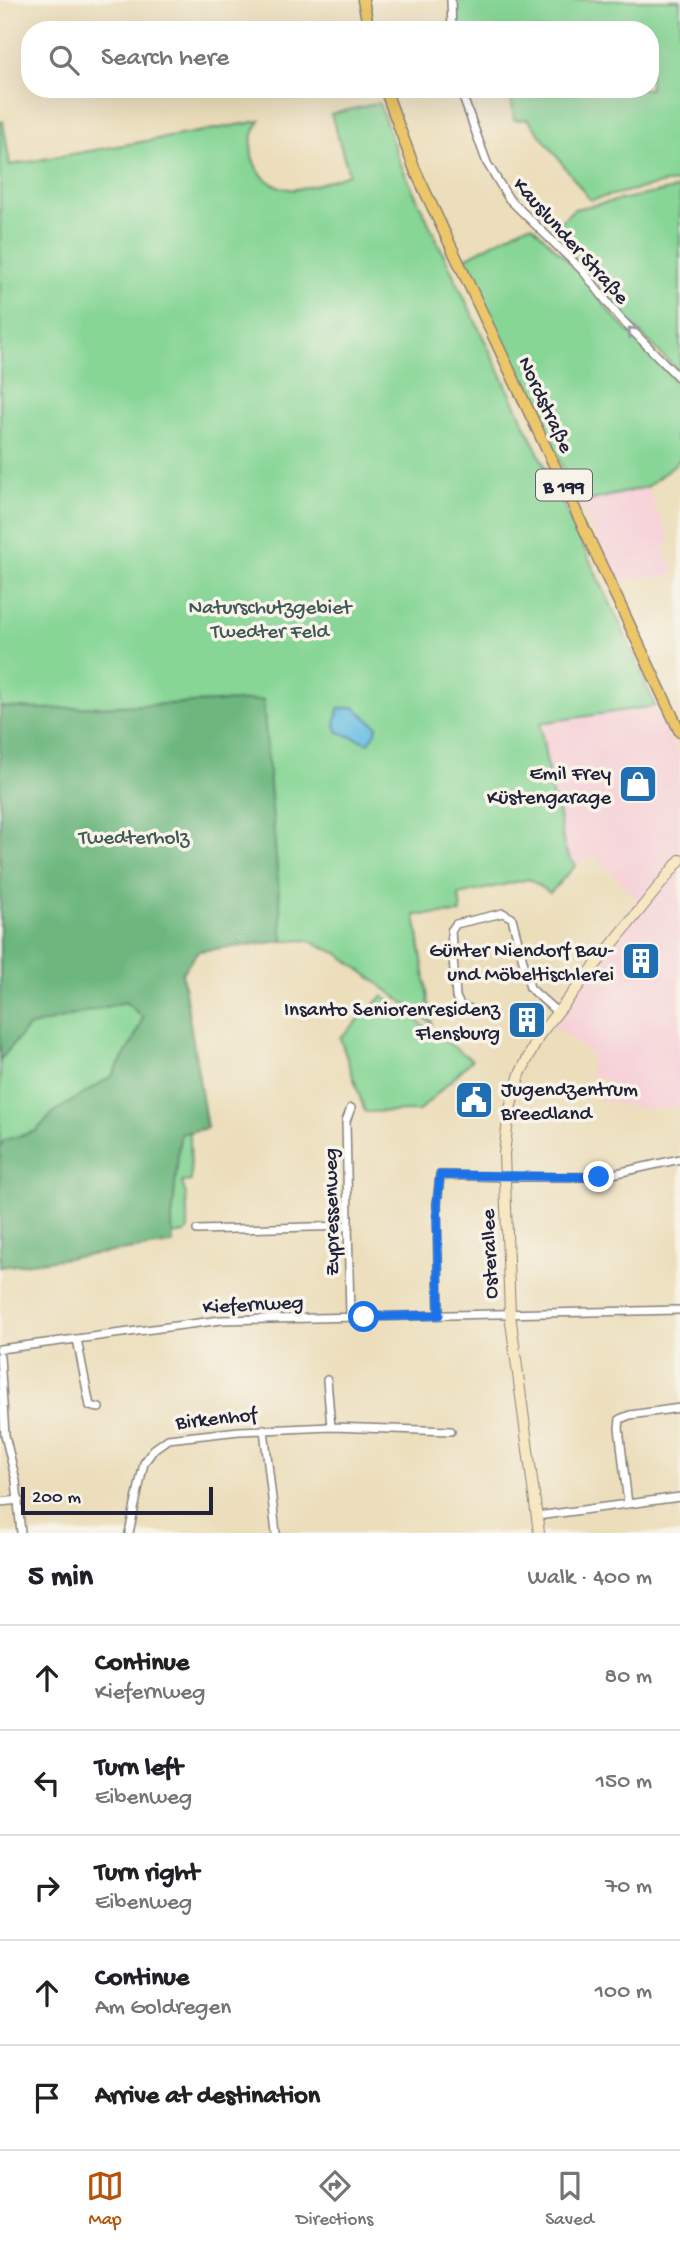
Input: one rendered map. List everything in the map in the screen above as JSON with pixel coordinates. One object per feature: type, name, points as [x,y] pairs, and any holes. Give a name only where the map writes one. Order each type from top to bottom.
[{"type":"main road","points":[[363,0],[367,21]]},
{"type":"main road","name":"Nordstraße","points":[[388,98],[415,170],[680,732]]},
{"type":"street","points":[[451,0],[452,21]]},
{"type":"street","name":"Kauslunder Straße","points":[[463,98],[480,145],[504,192],[583,271],[618,316],[680,379]]},
{"type":"street","name":"Osterallee","points":[[539,1533],[510,1314],[505,1133],[513,1093],[530,1053],[557,1012],[680,860]]},
{"type":"street","points":[[475,1011],[460,1004],[456,997],[451,932],[456,924],[503,913],[512,918],[530,988],[557,1012]]},
{"type":"street","name":"Zypressenweg","points":[[350,1317],[346,1121],[351,1108]]},
{"type":"street","points":[[439,1315],[437,1204],[440,1175],[599,1177],[680,1159]]},
{"type":"street","points":[[197,1230],[349,1226]]},
{"type":"street","name":"Kiefernweg","points":[[0,1349],[221,1320],[680,1310]]},
{"type":"street","points":[[76,1339],[90,1406],[99,1408]]},
{"type":"street","points":[[0,1356],[5,1434],[19,1500],[21,1533]]},
{"type":"street","points":[[327,1380],[331,1426]]},
{"type":"street","points":[[628,1504],[620,1419],[630,1415],[680,1408]]},
{"type":"street","name":"Birkenhof","points":[[129,1533],[144,1463],[159,1444],[168,1439],[264,1429],[331,1426],[451,1431]]},
{"type":"street","points":[[264,1429],[276,1533]]},
{"type":"street","points":[[537,1517],[680,1497]]},
{"type":"street","points":[[0,1502],[19,1500]]},
{"type":"shaded area","points":[[647,487],[671,543],[663,547],[675,572],[668,576],[616,580],[580,503]]},
{"type":"shaded area","points":[[655,706],[680,757],[680,1107],[646,1109],[596,1100],[606,1080],[590,1074],[592,1055],[546,1020],[638,900],[595,855],[576,865],[564,856],[535,724]]},
{"type":"green space","points":[[455,0],[680,0],[680,182],[590,200],[528,119],[514,120],[511,98],[659,98],[659,21],[456,21]]},
{"type":"green space","name":"Naturschutzgebiet Twedter Feld","points":[[379,103],[400,163],[621,626],[655,706],[540,723],[563,841],[576,865],[550,893],[529,879],[459,895],[461,913],[415,915],[432,1024],[339,954],[307,940],[283,941],[283,938],[185,942],[179,982],[189,1090],[191,1181],[182,1182],[186,1195],[188,1229],[185,1233],[0,1257],[0,122],[3,121],[10,165],[260,121],[251,142],[255,164],[260,173],[277,186],[296,189],[349,174],[331,114]]},
{"type":"green space","points":[[680,188],[680,373],[629,322],[585,268],[548,233],[574,209]]},
{"type":"green space","points":[[532,225],[579,272],[608,310],[680,386],[680,420],[675,437],[680,447],[680,460],[647,487],[580,503],[464,265],[467,257],[525,226]]},
{"type":"green space","name":"Twedterholz","points":[[263,700],[283,941],[198,951],[182,973],[207,1128],[180,1134],[172,1220],[173,1244],[0,1267],[0,1148],[4,1140],[36,1131],[54,1112],[112,1076],[133,1041],[143,1017],[125,1002],[28,1027],[0,1060],[0,707],[43,709]]},
{"type":"green space","points":[[383,996],[472,1060],[419,1111],[365,1112],[340,1038]]},
{"type":"water","points":[[354,707],[377,726],[369,743],[338,732],[335,726],[338,709]]},
{"type":"place","name":"Emil Frey Küstengarage","points":[[638,784]]},
{"type":"place","name":"Günter Niendorf Bau- und Möbeltischlerei","points":[[641,961]]},
{"type":"place","name":"Insanto Seniorenresidenz Flensburg","points":[[527,1020]]},
{"type":"place","name":"Jugendzentrum Breedland","points":[[474,1100]]},
{"type":"route","points":[[364,1317],[439,1315],[437,1204],[438,1179],[443,1173],[505,1177],[599,1177]]}]
